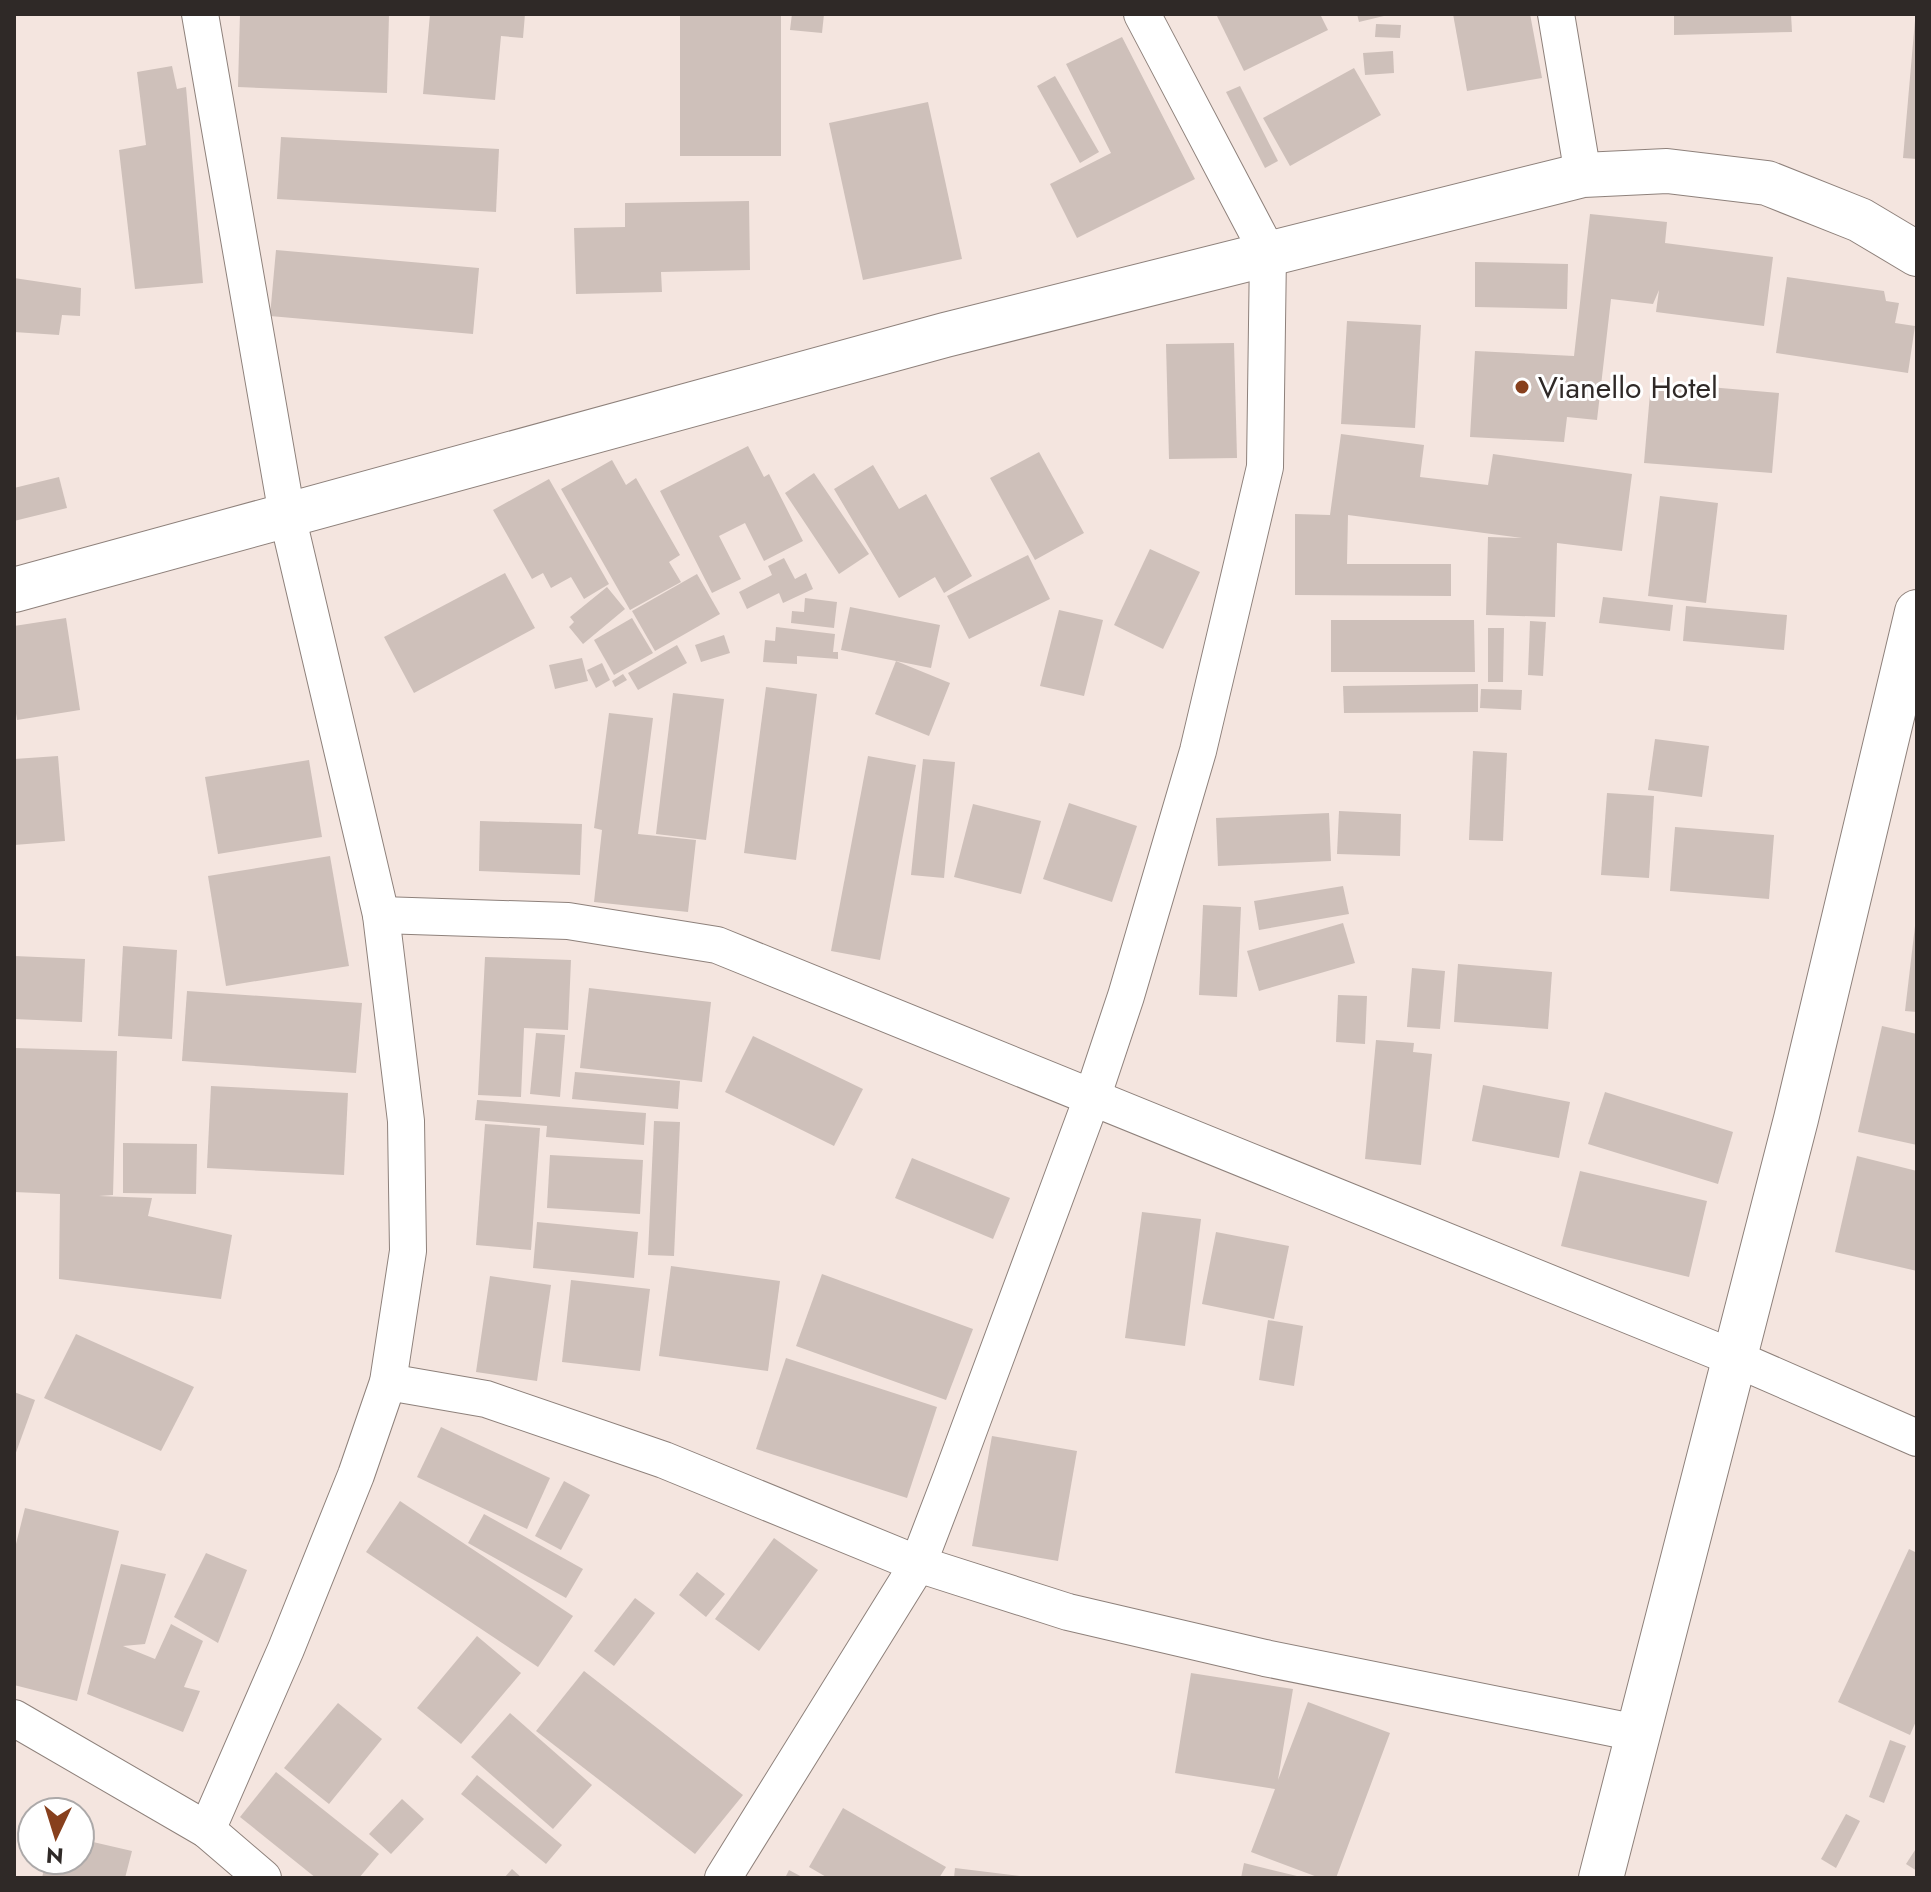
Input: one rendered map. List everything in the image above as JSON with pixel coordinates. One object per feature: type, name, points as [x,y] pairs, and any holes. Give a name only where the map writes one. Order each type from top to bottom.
[{"type":"street","points":[[200,14],[287,515],[381,915],[406,1121],[408,1251],[388,1382],[351,1490],[207,1830]]},
{"type":"street","points":[[723,1878],[918,1564],[1092,1098],[1126,996],[1198,751],[1265,467],[1268,253],[1142,14]]},
{"type":"street","points":[[1556,14],[1583,175]]},
{"type":"street","points":[[14,590],[945,335],[1583,175],[1667,171],[1767,183],[1860,220],[1917,254]]},
{"type":"street","points":[[1601,1878],[1800,1103],[1917,612]]},
{"type":"street","points":[[381,915],[568,921],[717,945],[1734,1358],[1917,1438]]},
{"type":"street","points":[[388,1382],[486,1399],[649,1455],[918,1564],[1068,1612],[1265,1658],[1637,1733]]},
{"type":"street","points":[[14,1718],[207,1830],[263,1878]]},
{"type":"building","points":[[240,14],[389,14],[387,93],[238,87]]},
{"type":"building","points":[[430,14],[525,14],[523,38],[501,36],[495,100],[423,94]]},
{"type":"building","points":[[680,14],[781,14],[781,156],[680,156]]},
{"type":"building","points":[[792,14],[824,14],[822,33],[790,30]]},
{"type":"building","points":[[1216,14],[1320,14],[1328,30],[1244,71]]},
{"type":"building","points":[[1357,14],[1388,14],[1388,15],[1359,22]]},
{"type":"building","points":[[1453,14],[1530,14],[1542,78],[1467,91]]},
{"type":"building","points":[[1674,14],[1791,14],[1792,32],[1674,35]]},
{"type":"building","points":[[1917,21],[1917,159],[1903,158]]},
{"type":"building","points":[[1376,24],[1401,25],[1400,38],[1375,37]]},
{"type":"building","points":[[1122,37],[1195,179],[1077,238],[1050,184],[1111,153],[1066,64]]},
{"type":"building","points":[[1393,51],[1394,73],[1365,75],[1363,53]]},
{"type":"building","points":[[172,66],[177,89],[186,87],[203,283],[135,289],[119,150],[146,145],[137,72]]},
{"type":"building","points":[[1354,68],[1381,115],[1290,166],[1263,118]]},
{"type":"building","points":[[1055,76],[1099,152],[1080,163],[1037,86]]},
{"type":"building","points":[[1240,86],[1278,161],[1265,168],[1226,92]]},
{"type":"building","points":[[928,102],[962,259],[863,280],[829,123]]},
{"type":"building","points":[[281,137],[499,149],[496,212],[277,199]]},
{"type":"building","points":[[749,201],[750,270],[661,272],[662,292],[576,294],[574,228],[625,227],[625,203]]},
{"type":"building","points":[[1590,214],[1667,222],[1665,243],[1773,257],[1764,326],[1656,312],[1659,290],[1653,304],[1611,299],[1597,420],[1567,417],[1564,442],[1470,437],[1475,351],[1574,356]]},
{"type":"building","points":[[276,250],[479,268],[473,334],[270,316]]},
{"type":"building","points":[[1475,262],[1568,264],[1567,309],[1475,307]]},
{"type":"building","points":[[1787,277],[1884,291],[1886,301],[1899,303],[1895,323],[1915,326],[1908,373],[1776,353]]},
{"type":"building","points":[[14,278],[81,288],[80,316],[62,315],[59,335],[14,332]]},
{"type":"building","points":[[1347,321],[1421,325],[1415,428],[1341,424]]},
{"type":"building","points":[[1234,343],[1237,458],[1169,459],[1166,344]]},
{"type":"building","points":[[1651,382],[1779,393],[1772,473],[1644,463]]},
{"type":"building","points":[[1341,434],[1424,445],[1420,477],[1488,485],[1493,454],[1632,474],[1622,551],[1557,543],[1555,617],[1486,615],[1488,537],[1522,538],[1348,515],[1347,564],[1451,564],[1451,596],[1295,595],[1295,514],[1330,515]]},
{"type":"building","points":[[748,446],[764,477],[769,474],[803,541],[764,561],[745,523],[719,536],[741,579],[712,593],[660,491]]},
{"type":"building","points":[[1039,452],[1084,533],[1035,560],[990,478]]},
{"type":"building","points":[[612,460],[626,485],[636,478],[680,555],[669,562],[681,582],[630,610],[561,489]]},
{"type":"building","points":[[873,465],[899,509],[926,494],[972,576],[944,593],[935,577],[899,598],[834,489]]},
{"type":"building","points":[[814,473],[869,554],[839,574],[785,493]]},
{"type":"building","points":[[59,477],[67,508],[14,521],[14,488]]},
{"type":"building","points":[[549,479],[609,584],[584,599],[571,577],[551,588],[543,573],[532,579],[493,510]]},
{"type":"building","points":[[1660,496],[1718,503],[1706,603],[1648,596]]},
{"type":"building","points":[[1150,549],[1200,572],[1163,649],[1114,625]]},
{"type":"building","points":[[1028,555],[1050,599],[969,639],[947,596]]},
{"type":"building","points":[[784,558],[795,579],[806,573],[813,589],[783,603],[779,593],[747,609],[739,592],[772,575],[768,566]]},
{"type":"building","points":[[505,573],[535,628],[414,693],[384,637]]},
{"type":"building","points":[[697,574],[720,614],[655,651],[632,611]]},
{"type":"building","points":[[607,587],[625,609],[583,644],[569,627],[574,622],[570,617]]},
{"type":"building","points":[[1603,597],[1673,605],[1670,631],[1599,623]]},
{"type":"building","points":[[805,598],[837,602],[834,628],[791,623],[792,611],[804,612]]},
{"type":"building","points":[[1686,606],[1787,615],[1784,650],[1683,641]]},
{"type":"building","points":[[850,607],[940,625],[931,668],[841,650]]},
{"type":"building","points":[[1059,610],[1103,620],[1084,696],[1040,686]]},
{"type":"building","points":[[66,618],[80,710],[17,720],[14,626]]},
{"type":"building","points":[[632,618],[653,653],[614,675],[594,640]]},
{"type":"building","points":[[1331,620],[1474,620],[1475,672],[1331,672]]},
{"type":"building","points":[[1530,621],[1546,622],[1543,676],[1528,675]]},
{"type":"building","points":[[776,627],[835,634],[833,652],[838,652],[838,659],[797,656],[797,664],[763,662],[765,640],[775,641]]},
{"type":"building","points":[[1488,628],[1504,628],[1503,682],[1488,682]]},
{"type":"building","points":[[724,635],[730,653],[701,662],[695,645]]},
{"type":"building","points":[[677,645],[687,663],[638,690],[628,673]]},
{"type":"building","points":[[582,658],[588,681],[555,689],[549,665]]},
{"type":"building","points":[[896,661],[950,683],[929,736],[875,714]]},
{"type":"building","points":[[602,663],[610,680],[596,688],[587,670]]},
{"type":"building","points":[[623,674],[627,680],[615,687],[612,681]]},
{"type":"building","points":[[1478,684],[1478,712],[1344,713],[1343,686]]},
{"type":"building","points":[[766,687],[817,694],[796,860],[744,853]]},
{"type":"building","points":[[1481,689],[1522,690],[1521,710],[1480,708]]},
{"type":"building","points":[[673,693],[724,699],[706,840],[656,834]]},
{"type":"building","points":[[609,713],[653,718],[638,834],[696,840],[688,912],[594,902],[602,830],[594,828]]},
{"type":"building","points":[[1655,739],[1709,746],[1702,797],[1648,790]]},
{"type":"building","points":[[1473,751],[1507,753],[1503,841],[1469,840]]},
{"type":"building","points":[[58,756],[65,841],[14,845],[14,759]]},
{"type":"building","points":[[868,756],[916,765],[880,960],[831,951]]},
{"type":"building","points":[[923,759],[955,762],[944,878],[911,875]]},
{"type":"building","points":[[309,760],[322,837],[218,854],[205,777]]},
{"type":"building","points":[[1607,793],[1654,796],[1649,878],[1601,875]]},
{"type":"building","points":[[1069,803],[1137,826],[1112,902],[1043,879]]},
{"type":"building","points":[[973,804],[1041,821],[1021,894],[954,877]]},
{"type":"building","points":[[1339,811],[1401,814],[1400,856],[1337,854]]},
{"type":"building","points":[[1329,813],[1331,861],[1218,866],[1216,818]]},
{"type":"building","points":[[480,821],[582,824],[580,875],[479,871]]},
{"type":"building","points":[[1675,827],[1774,835],[1769,899],[1670,891]]},
{"type":"building","points":[[330,856],[349,966],[226,986],[208,876]]},
{"type":"building","points":[[1343,886],[1349,914],[1259,930],[1254,901]]},
{"type":"building","points":[[1203,905],[1241,907],[1237,997],[1199,995]]},
{"type":"building","points":[[1343,923],[1355,963],[1259,991],[1247,951]]},
{"type":"building","points":[[1917,926],[1917,1012],[1905,1011]]},
{"type":"building","points":[[123,946],[177,950],[172,1039],[118,1036]]},
{"type":"building","points":[[14,956],[85,959],[82,1022],[14,1019]]},
{"type":"building","points":[[485,957],[571,960],[568,1030],[524,1028],[521,1097],[478,1095]]},
{"type":"building","points":[[1458,964],[1552,972],[1548,1029],[1454,1022]]},
{"type":"building","points":[[1412,968],[1445,971],[1440,1029],[1407,1027]]},
{"type":"building","points":[[589,988],[711,1002],[702,1082],[580,1068]]},
{"type":"building","points":[[187,991],[362,1003],[356,1073],[182,1061]]},
{"type":"building","points":[[1338,995],[1367,996],[1365,1044],[1336,1042]]},
{"type":"building","points":[[1882,1026],[1917,1034],[1917,1145],[1858,1132]]},
{"type":"building","points":[[536,1033],[565,1035],[560,1097],[530,1094]]},
{"type":"building","points":[[753,1036],[863,1089],[834,1146],[725,1092]]},
{"type":"building","points":[[1376,1040],[1414,1043],[1413,1052],[1432,1054],[1421,1165],[1365,1159]]},
{"type":"building","points":[[14,1048],[117,1051],[113,1195],[99,1196],[152,1198],[148,1216],[232,1235],[221,1299],[59,1279],[60,1194],[14,1192]]},
{"type":"building","points":[[575,1072],[680,1081],[678,1109],[572,1099]]},
{"type":"building","points":[[1483,1085],[1570,1102],[1559,1158],[1472,1141]]},
{"type":"building","points":[[211,1086],[348,1093],[344,1175],[207,1168]]},
{"type":"building","points":[[1605,1092],[1733,1132],[1718,1184],[1588,1144]]},
{"type":"building","points":[[477,1100],[646,1113],[644,1145],[546,1137],[547,1126],[475,1120]]},
{"type":"building","points":[[654,1121],[680,1122],[674,1256],[648,1255]]},
{"type":"building","points":[[485,1124],[540,1128],[531,1250],[476,1245]]},
{"type":"building","points":[[123,1143],[197,1144],[196,1194],[123,1193]]},
{"type":"building","points":[[550,1155],[643,1160],[640,1214],[547,1208]]},
{"type":"building","points":[[1857,1156],[1917,1171],[1917,1271],[1835,1252]]},
{"type":"building","points":[[912,1158],[1010,1198],[993,1239],[895,1198]]},
{"type":"building","points":[[1580,1171],[1707,1201],[1689,1277],[1561,1246]]},
{"type":"building","points":[[1142,1212],[1201,1219],[1185,1346],[1125,1338]]},
{"type":"building","points":[[537,1222],[638,1232],[634,1278],[533,1268]]},
{"type":"building","points":[[1216,1232],[1289,1246],[1274,1319],[1202,1304]]},
{"type":"building","points":[[671,1266],[780,1281],[768,1371],[659,1356]]},
{"type":"building","points":[[822,1274],[973,1329],[946,1400],[796,1346]]},
{"type":"building","points":[[490,1276],[551,1285],[537,1381],[476,1372]]},
{"type":"building","points":[[571,1280],[650,1289],[640,1371],[562,1362]]},
{"type":"building","points":[[1268,1320],[1303,1326],[1294,1386],[1259,1380]]},
{"type":"building","points":[[76,1334],[194,1387],[161,1451],[44,1398]]},
{"type":"building","points":[[786,1358],[937,1407],[907,1498],[756,1449]]},
{"type":"building","points":[[14,1392],[35,1400],[14,1458]]},
{"type":"building","points":[[441,1427],[550,1478],[527,1529],[417,1477]]},
{"type":"building","points":[[992,1436],[1077,1451],[1058,1561],[972,1546]]},
{"type":"building","points":[[564,1481],[590,1495],[561,1550],[535,1536]]},
{"type":"building","points":[[400,1501],[573,1616],[538,1667],[366,1552]]},
{"type":"building","points":[[25,1508],[119,1531],[77,1701],[14,1685],[14,1552]]},
{"type":"building","points":[[484,1514],[583,1569],[566,1598],[468,1543]]},
{"type":"building","points":[[774,1538],[818,1570],[759,1651],[715,1619]]},
{"type":"building","points":[[1909,1549],[1917,1553],[1917,1719],[1910,1735],[1838,1702]]},
{"type":"building","points":[[206,1553],[247,1570],[218,1643],[174,1617]]},
{"type":"building","points":[[121,1564],[166,1574],[145,1644],[123,1646],[155,1659],[171,1624],[203,1641],[184,1687],[200,1691],[183,1732],[87,1694]]},
{"type":"building","points":[[697,1572],[725,1594],[706,1617],[679,1595]]},
{"type":"building","points":[[635,1598],[655,1613],[614,1666],[594,1651]]},
{"type":"building","points":[[477,1636],[521,1673],[461,1744],[417,1708]]},
{"type":"building","points":[[584,1671],[743,1795],[695,1854],[536,1731]]},
{"type":"building","points":[[1191,1673],[1293,1689],[1278,1780],[1308,1702],[1390,1733],[1336,1878],[1320,1878],[1251,1852],[1275,1789],[1175,1773]]},
{"type":"building","points":[[338,1703],[382,1739],[329,1804],[284,1768]]},
{"type":"building","points":[[510,1713],[592,1785],[553,1829],[471,1757]]},
{"type":"building","points":[[1890,1740],[1906,1746],[1884,1803],[1869,1797]]},
{"type":"building","points":[[276,1772],[379,1854],[359,1878],[316,1878],[240,1817]]},
{"type":"building","points":[[477,1775],[562,1845],[546,1864],[461,1794]]},
{"type":"building","points":[[402,1799],[424,1819],[391,1854],[369,1834]]},
{"type":"building","points":[[843,1808],[946,1867],[939,1878],[828,1878],[809,1867]]},
{"type":"building","points":[[1846,1814],[1860,1821],[1836,1868],[1821,1859]]},
{"type":"building","points":[[96,1843],[132,1851],[125,1878],[42,1878],[96,1876]]},
{"type":"building","points":[[1917,1847],[1917,1871],[1906,1864]]},
{"type":"building","points":[[1244,1863],[1301,1877],[1301,1878],[1241,1878]]},
{"type":"building","points":[[955,1868],[1020,1876],[1020,1878],[954,1878]]},
{"type":"building","points":[[512,1869],[522,1878],[504,1878]]},
{"type":"building","points":[[789,1870],[804,1878],[785,1878]]},
{"type":"place","name":"Vianello Hotel","points":[[1522,387]]}]
